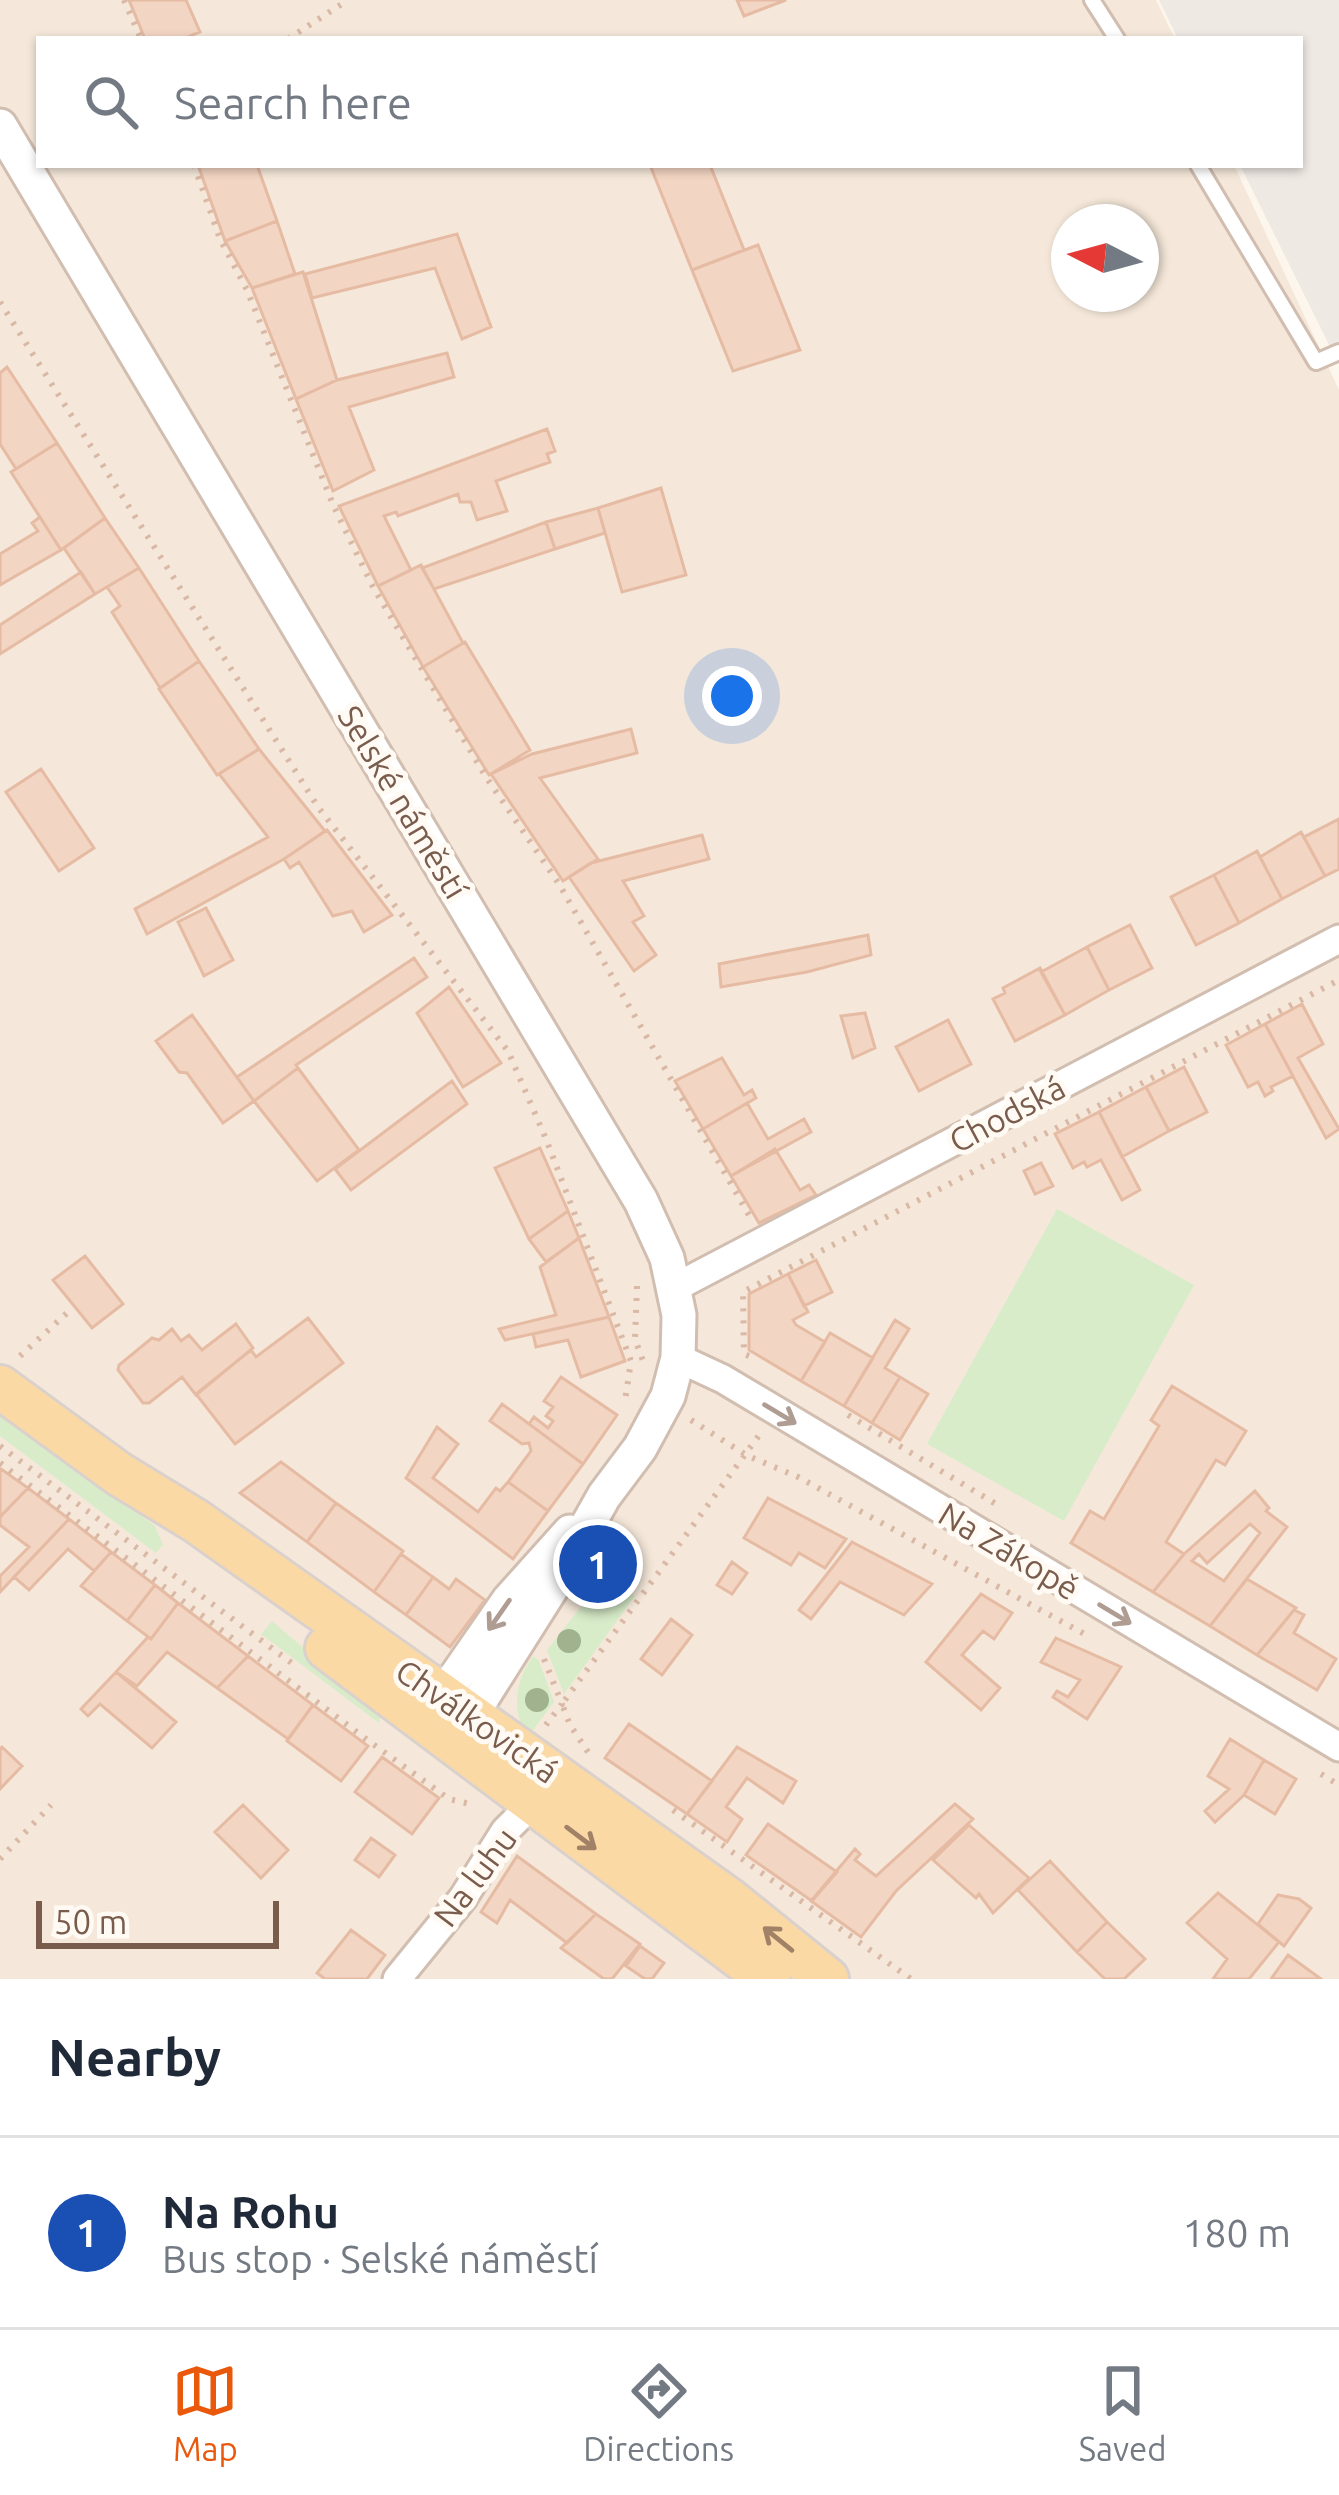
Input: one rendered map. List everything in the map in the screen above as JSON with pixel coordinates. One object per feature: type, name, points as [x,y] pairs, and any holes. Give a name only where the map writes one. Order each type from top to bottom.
[{"type":"main road","name":"Chválkovická","points":[[9,1373],[119,1474],[196,1521],[545,1790],[769,1979]]},
{"type":"main road","name":"Chválkovická","points":[[545,1790],[728,1900],[827,1979]]},
{"type":"street","name":"Selské náměstí","points":[[0,126],[641,1201],[667,1258],[674,1288],[678,1358],[661,1413],[604,1496],[536,1566],[447,1719]]},
{"type":"street","name":"Chodská","points":[[674,1288],[1339,939]]},
{"type":"street","name":"Na Zákopě","points":[[678,1358],[1339,1747]]},
{"type":"street","name":"Na luhu","points":[[397,1979],[463,1898],[506,1832],[545,1790]]},
{"type":"lane","points":[[1092,0],[1115,36]]},
{"type":"lane","points":[[1201,169],[1316,362],[1339,352]]},
{"type":"path","points":[[124,0],[140,36]]},
{"type":"path","points":[[293,36],[348,0]]},
{"type":"path","points":[[195,168],[220,239],[247,290],[334,506],[373,587],[486,777],[559,884],[758,1231]]},
{"type":"path","points":[[0,302],[318,807],[508,1052],[631,1360],[623,1417]]},
{"type":"path","points":[[765,1366],[744,1354],[743,1292],[1339,980]]},
{"type":"path","points":[[9,1373],[68,1313]]},
{"type":"path","points":[[542,1730],[776,1412]]},
{"type":"path","points":[[844,1413],[1004,1509]]},
{"type":"path","points":[[691,1420],[746,1455],[799,1477],[1093,1638]]},
{"type":"path","points":[[0,1446],[301,1670]]},
{"type":"path","points":[[0,1463],[366,1739],[449,1799],[470,1804],[459,1788]]},
{"type":"path","points":[[591,1584],[604,1566],[641,1595]]},
{"type":"path","points":[[542,1654],[569,1725],[587,1751],[606,1764]]},
{"type":"path","points":[[1319,1773],[1339,1785]]},
{"type":"path","points":[[664,1804],[910,1979]]},
{"type":"path","points":[[0,1858],[51,1805]]},
{"type":"shaded area","points":[[0,0],[1156,0],[1174,36],[36,36],[36,168],[1235,168],[1339,390],[1339,1979],[0,1979]]},
{"type":"shaded area","points":[[1159,0],[1339,0],[1339,365],[1241,168],[1303,168],[1303,36],[1177,36]]},
{"type":"green space","points":[[1057,1209],[1194,1285],[1064,1521],[927,1444]]},
{"type":"green space","points":[[0,1410],[155,1526],[163,1545],[156,1553],[0,1436]]},
{"type":"green space","points":[[606,1574],[635,1596],[564,1694],[547,1650],[591,1594],[600,1599],[611,1584]]},
{"type":"green space","points":[[272,1621],[381,1714],[379,1723],[261,1634]]},
{"type":"green space","points":[[533,1656],[554,1702],[527,1738],[517,1697]]},
{"type":"building","points":[[129,0],[186,0],[200,32],[190,36],[144,36]]},
{"type":"building","points":[[737,0],[786,0],[744,16]]},
{"type":"building","points":[[199,168],[258,168],[277,221],[225,241]]},
{"type":"building","points":[[651,168],[711,168],[744,250],[692,270]]},
{"type":"building","points":[[277,221],[295,274],[252,288],[225,241]]},
{"type":"building","points":[[457,234],[491,327],[462,339],[435,268],[312,298],[305,274]]},
{"type":"building","points":[[758,245],[800,350],[733,371],[692,270]]},
{"type":"building","points":[[303,272],[337,380],[296,399],[252,288]]},
{"type":"building","points":[[447,353],[454,377],[349,407],[374,470],[333,491],[296,399],[337,380]]},
{"type":"building","points":[[7,367],[57,443],[16,469],[0,444],[0,373]]},
{"type":"building","points":[[547,429],[555,451],[547,454],[550,462],[496,481],[507,511],[477,520],[471,502],[460,502],[458,494],[398,516],[396,512],[384,516],[411,570],[378,586],[339,506]]},
{"type":"building","points":[[57,443],[105,518],[61,550],[11,472]]},
{"type":"building","points":[[661,488],[686,575],[622,592],[598,508]]},
{"type":"building","points":[[598,508],[605,533],[555,549],[546,522]]},
{"type":"building","points":[[40,517],[61,550],[0,585],[0,554],[38,531],[32,523]]},
{"type":"building","points":[[105,518],[139,568],[95,594],[64,548]]},
{"type":"building","points":[[546,522],[555,549],[434,589],[422,568]]},
{"type":"building","points":[[421,565],[463,643],[423,667],[378,586]]},
{"type":"building","points":[[139,568],[199,661],[160,688],[112,612],[120,606],[107,587]]},
{"type":"building","points":[[81,572],[95,594],[0,654],[0,625]]},
{"type":"building","points":[[465,642],[530,750],[489,775],[423,667]]},
{"type":"building","points":[[199,661],[259,749],[217,775],[159,689]]},
{"type":"building","points":[[631,729],[637,753],[540,778],[598,859],[563,881],[491,774],[532,754]]},
{"type":"building","points":[[259,749],[325,831],[284,859],[147,934],[135,909],[268,837],[219,774]]},
{"type":"building","points":[[41,769],[94,848],[59,871],[6,792]]},
{"type":"building","points":[[1339,819],[1339,869],[1325,876],[1304,837]]},
{"type":"building","points":[[327,830],[392,915],[364,932],[352,911],[333,916],[299,862],[290,868],[284,859]]},
{"type":"building","points":[[1301,832],[1325,876],[1282,899],[1260,857]]},
{"type":"building","points":[[702,835],[709,859],[623,881],[644,916],[633,922],[656,955],[634,971],[569,877],[591,863]]},
{"type":"building","points":[[1257,851],[1282,899],[1239,923],[1214,875]]},
{"type":"building","points":[[1214,875],[1239,923],[1196,945],[1171,897]]},
{"type":"building","points":[[206,908],[233,960],[204,976],[178,922]]},
{"type":"building","points":[[1130,925],[1152,968],[1109,990],[1087,947]]},
{"type":"building","points":[[868,935],[871,955],[721,987],[719,964]]},
{"type":"building","points":[[1087,947],[1109,990],[1065,1015],[1041,972]]},
{"type":"building","points":[[414,958],[427,977],[296,1065],[254,1101],[237,1077]]},
{"type":"building","points":[[1040,968],[1065,1015],[1015,1041],[993,999],[1005,993],[1003,988]]},
{"type":"building","points":[[449,987],[501,1063],[463,1087],[417,1013]]},
{"type":"building","points":[[1302,1004],[1323,1044],[1298,1058],[1339,1129],[1326,1138],[1265,1024]]},
{"type":"building","points":[[865,1013],[875,1048],[853,1058],[841,1016]]},
{"type":"building","points":[[192,1015],[254,1101],[223,1123],[187,1073],[179,1072],[156,1041]]},
{"type":"building","points":[[948,1020],[971,1064],[919,1091],[896,1047]]},
{"type":"building","points":[[1265,1024],[1293,1076],[1271,1087],[1273,1091],[1265,1096],[1258,1082],[1248,1087],[1226,1045]]},
{"type":"building","points":[[722,1058],[744,1095],[752,1090],[756,1098],[703,1129],[675,1081]]},
{"type":"building","points":[[1184,1067],[1207,1112],[1169,1131],[1146,1087]]},
{"type":"building","points":[[298,1068],[359,1150],[317,1181],[254,1101]]},
{"type":"building","points":[[452,1081],[467,1104],[351,1190],[335,1169]]},
{"type":"building","points":[[1146,1087],[1169,1131],[1122,1157],[1099,1112]]},
{"type":"building","points":[[747,1103],[768,1139],[804,1119],[811,1132],[731,1176],[703,1129]]},
{"type":"building","points":[[1099,1112],[1140,1190],[1122,1200],[1101,1160],[1073,1168],[1055,1134]]},
{"type":"building","points":[[540,1148],[568,1211],[529,1239],[495,1168]]},
{"type":"building","points":[[775,1149],[800,1190],[809,1185],[816,1195],[759,1223],[731,1176]]},
{"type":"building","points":[[1041,1163],[1053,1186],[1035,1194],[1024,1171]]},
{"type":"building","points":[[568,1211],[579,1238],[546,1262],[529,1239]]},
{"type":"building","points":[[579,1238],[609,1317],[505,1340],[499,1329],[556,1315],[540,1267]]},
{"type":"building","points":[[85,1256],[123,1304],[92,1328],[53,1280]]},
{"type":"building","points":[[816,1260],[832,1292],[804,1306],[788,1274]]},
{"type":"building","points":[[788,1274],[808,1312],[793,1320],[825,1342],[801,1381],[749,1350],[749,1294]]},
{"type":"building","points":[[609,1317],[625,1361],[581,1377],[568,1340],[536,1347],[533,1334]]},
{"type":"building","points":[[308,1318],[343,1363],[235,1444],[196,1394],[251,1350],[256,1357]]},
{"type":"building","points":[[895,1320],[909,1329],[885,1368],[900,1377],[872,1423],[844,1406]]},
{"type":"building","points":[[236,1324],[253,1348],[196,1395],[182,1377],[143,1403],[118,1370],[152,1338],[159,1340],[172,1329],[181,1341],[189,1335],[202,1350]]},
{"type":"building","points":[[830,1333],[873,1358],[844,1406],[801,1381]]},
{"type":"building","points":[[561,1377],[617,1415],[583,1464],[529,1424],[534,1417],[548,1428],[553,1421],[546,1416],[553,1407],[544,1401]]},
{"type":"building","points":[[900,1377],[928,1394],[900,1440],[872,1423]]},
{"type":"building","points":[[1172,1386],[1246,1431],[1225,1465],[1216,1460],[1166,1542],[1184,1554],[1153,1592],[1071,1543],[1090,1511],[1104,1519],[1159,1426],[1151,1420]]},
{"type":"building","points":[[502,1404],[583,1464],[548,1511],[508,1482],[531,1451],[529,1443],[522,1444],[490,1421]]},
{"type":"building","points":[[437,1427],[458,1444],[433,1478],[478,1512],[496,1488],[500,1491],[508,1482],[548,1511],[513,1559],[406,1478]]},
{"type":"building","points":[[281,1462],[336,1503],[307,1542],[240,1493]]},
{"type":"building","points":[[0,1470],[28,1488],[0,1517]]},
{"type":"building","points":[[28,1488],[69,1519],[0,1592],[0,1576],[29,1547],[0,1525],[0,1517]]},
{"type":"building","points":[[1255,1491],[1269,1508],[1266,1511],[1287,1527],[1210,1626],[1153,1592],[1184,1554]],"holes":[[[1250,1524],[1260,1533],[1224,1581],[1192,1561],[1199,1554],[1207,1563]]]},
{"type":"building","points":[[768,1498],[846,1539],[825,1568],[799,1553],[791,1565],[744,1538]]},
{"type":"building","points":[[336,1503],[403,1551],[374,1592],[307,1542]]},
{"type":"building","points":[[69,1519],[111,1552],[94,1571],[68,1549],[29,1590],[14,1577]]},
{"type":"building","points":[[852,1542],[932,1584],[904,1615],[840,1582],[811,1619],[799,1610]]},
{"type":"building","points":[[111,1552],[155,1585],[127,1621],[81,1586]]},
{"type":"building","points":[[401,1554],[433,1577],[406,1615],[374,1592]]},
{"type":"building","points":[[732,1562],[747,1573],[732,1594],[717,1585]]},
{"type":"building","points":[[433,1577],[449,1589],[456,1579],[485,1600],[450,1647],[406,1615]]},
{"type":"building","points":[[1247,1579],[1296,1608],[1257,1655],[1210,1626]]},
{"type":"building","points":[[155,1585],[178,1603],[151,1639],[127,1621]]},
{"type":"building","points":[[981,1594],[1012,1613],[994,1639],[983,1631],[962,1655],[1000,1688],[981,1710],[926,1662]]},
{"type":"building","points":[[178,1603],[248,1656],[217,1688],[167,1652],[137,1686],[116,1672],[151,1639]]},
{"type":"building","points":[[1294,1610],[1304,1615],[1294,1633],[1336,1659],[1317,1690],[1257,1655]]},
{"type":"building","points":[[671,1619],[692,1635],[662,1675],[641,1659]]},
{"type":"building","points":[[1056,1638],[1121,1667],[1087,1719],[1053,1697],[1057,1691],[1068,1697],[1080,1680],[1041,1662]]},
{"type":"building","points":[[248,1656],[313,1705],[288,1739],[217,1688]]},
{"type":"building","points":[[116,1672],[176,1722],[152,1748],[100,1704],[88,1716],[81,1709]]},
{"type":"building","points":[[313,1705],[368,1746],[341,1781],[287,1741]]},
{"type":"building","points":[[629,1724],[712,1781],[687,1814],[605,1758]]},
{"type":"building","points":[[1230,1739],[1264,1760],[1244,1795],[1215,1822],[1205,1811],[1229,1789],[1208,1776]]},
{"type":"building","points":[[737,1747],[796,1781],[783,1803],[747,1778],[726,1807],[742,1819],[727,1842],[687,1814]]},
{"type":"building","points":[[0,1749],[22,1766],[0,1789]]},
{"type":"building","points":[[382,1757],[439,1798],[412,1834],[355,1792]]},
{"type":"building","points":[[1264,1760],[1296,1779],[1275,1814],[1244,1795]]},
{"type":"building","points":[[955,1804],[973,1819],[896,1891],[861,1937],[811,1901],[855,1849],[860,1854],[855,1860],[876,1876]]},
{"type":"building","points":[[243,1805],[288,1850],[261,1878],[215,1832]]},
{"type":"building","points":[[768,1824],[837,1872],[812,1901],[746,1855]]},
{"type":"building","points":[[969,1825],[1029,1878],[993,1913],[979,1894],[976,1898],[933,1860]]},
{"type":"building","points":[[371,1838],[395,1855],[379,1877],[355,1860]]},
{"type":"building","points":[[517,1856],[596,1914],[567,1943],[510,1900],[497,1923],[481,1912]]},
{"type":"building","points":[[1050,1861],[1107,1922],[1077,1952],[1018,1890]]},
{"type":"building","points":[[1218,1893],[1279,1942],[1249,1979],[1213,1979],[1227,1959],[1187,1923]]},
{"type":"building","points":[[1278,1895],[1299,1899],[1311,1908],[1284,1946],[1258,1924]]},
{"type":"building","points":[[596,1914],[640,1944],[612,1979],[604,1979],[561,1948]]},
{"type":"building","points":[[1107,1922],[1145,1959],[1124,1979],[1105,1979],[1077,1952]]},
{"type":"building","points":[[351,1930],[385,1955],[367,1979],[325,1979],[317,1973]]},
{"type":"building","points":[[640,1946],[664,1963],[652,1979],[626,1966]]},
{"type":"building","points":[[1288,1955],[1321,1979],[1271,1979]]},
{"type":"place","name":"Na Rohu","points":[[598,1564]]}]
